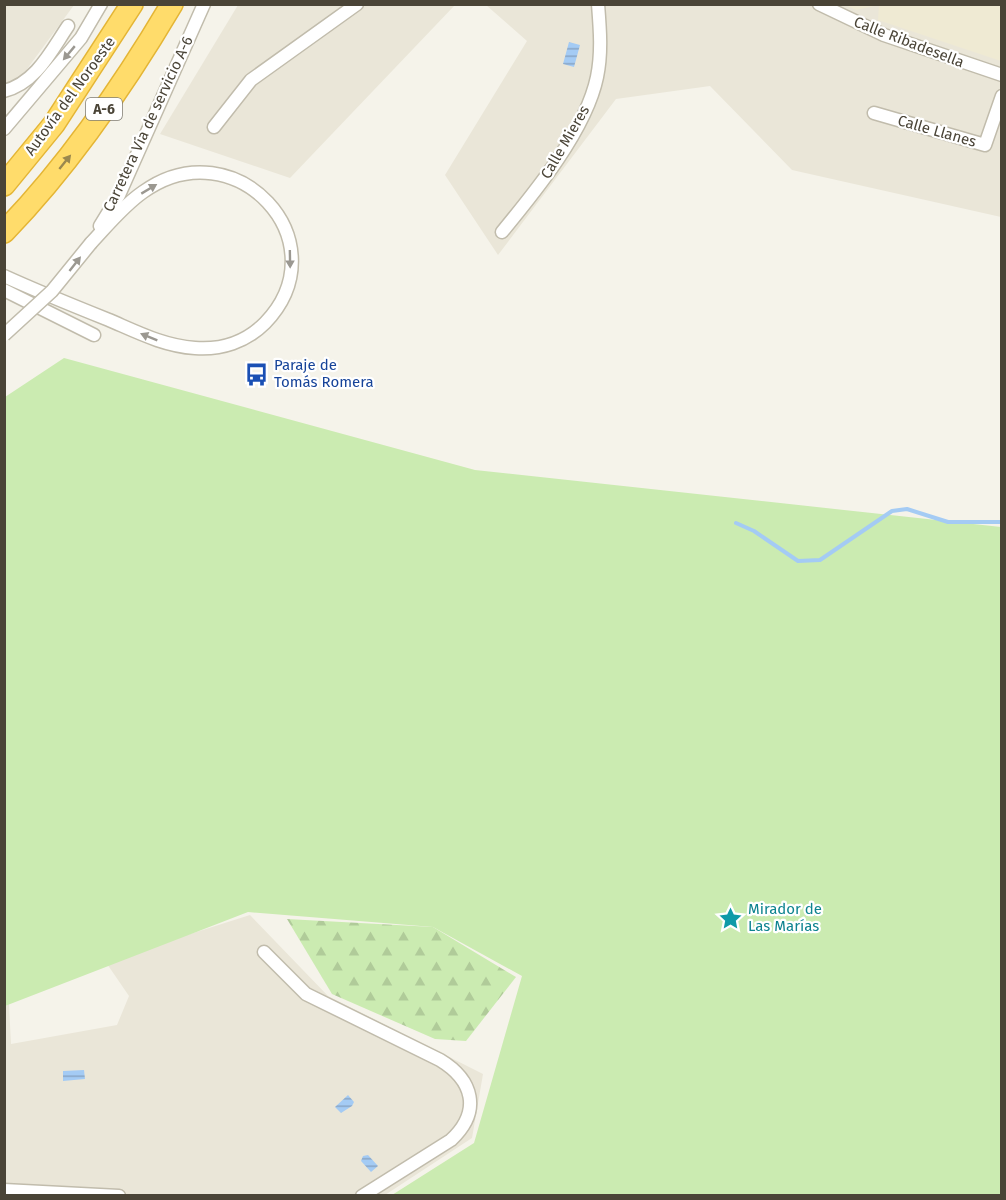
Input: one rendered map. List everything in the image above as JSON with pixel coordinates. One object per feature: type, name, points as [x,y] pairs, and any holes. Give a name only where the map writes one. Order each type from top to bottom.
[{"type":"highway","name":"Autovía del Noroeste","points":[[4,185],[54,124],[132,4]]},
{"type":"highway","name":"A-6","points":[[4,232],[29,207],[73,153],[138,62],[172,4]]},
{"type":"street","points":[[4,129],[81,38],[101,4]]},
{"type":"street","name":"Carretera Vía de servicio A-6","points":[[91,243],[119,195],[204,4]]},
{"type":"street","points":[[213,127],[251,80],[357,4]]},
{"type":"street","name":"Calle Mieres","points":[[502,232],[542,183],[582,116],[597,79],[600,57],[598,4]]},
{"type":"street","name":"Calle Ribadesella","points":[[819,4],[884,35],[1002,75]]},
{"type":"street","points":[[4,92],[14,89],[36,73],[68,26]]},
{"type":"street","name":"Calle Llanes","points":[[874,113],[985,145],[1002,96]]},
{"type":"street","points":[[4,276],[160,341],[194,348],[211,348],[234,344],[259,328],[280,303],[290,272],[290,244],[280,217],[260,192],[238,180],[211,172],[180,174],[144,192],[91,243],[52,291],[4,336]]},
{"type":"street","points":[[4,290],[94,335]]},
{"type":"street","points":[[264,952],[306,994],[440,1060],[455,1069],[465,1081],[470,1097],[469,1113],[462,1129],[451,1140],[362,1196]]},
{"type":"street","points":[[4,1190],[119,1196]]},
{"type":"shaded area","points":[[5,5],[74,5],[5,99]]},
{"type":"shaded area","points":[[238,5],[455,5],[290,178],[160,134]]},
{"type":"shaded area","points":[[486,5],[1001,5],[1001,217],[792,170],[710,86],[616,99],[498,255],[445,175],[527,41]]},
{"type":"shaded area","points":[[845,5],[879,5],[856,10]]},
{"type":"shaded area","points":[[879,5],[1001,5],[1001,61],[878,20]]},
{"type":"shaded area","points":[[250,915],[328,996],[483,1074],[472,1138],[385,1195],[5,1196],[5,1006],[9,1004],[11,1044],[117,1025],[129,996],[105,961]]},
{"type":"green space","points":[[64,358],[475,470],[1001,527],[1001,1195],[392,1195],[474,1143],[522,976],[433,927],[248,912],[5,1006],[5,397]]},
{"type":"green space","points":[[287,919],[433,927],[516,977],[466,1041],[435,1039],[332,994]]},
{"type":"water","points":[[569,42],[580,45],[574,67],[563,64]]},
{"type":"water","points":[[84,1070],[85,1079],[63,1081],[63,1071]]},
{"type":"water","points":[[348,1095],[354,1102],[341,1113],[335,1107]]},
{"type":"water","points":[[368,1155],[378,1166],[371,1172],[361,1161],[363,1156]]},
{"type":"waterway","points":[[736,523],[754,531],[798,561],[820,560],[892,511],[907,509],[948,522],[1002,522]]},
{"type":"place","name":"Paraje de Tomás Romera","points":[[256,374]]},
{"type":"place","name":"Mirador de Las Marías","points":[[730,918]]}]
